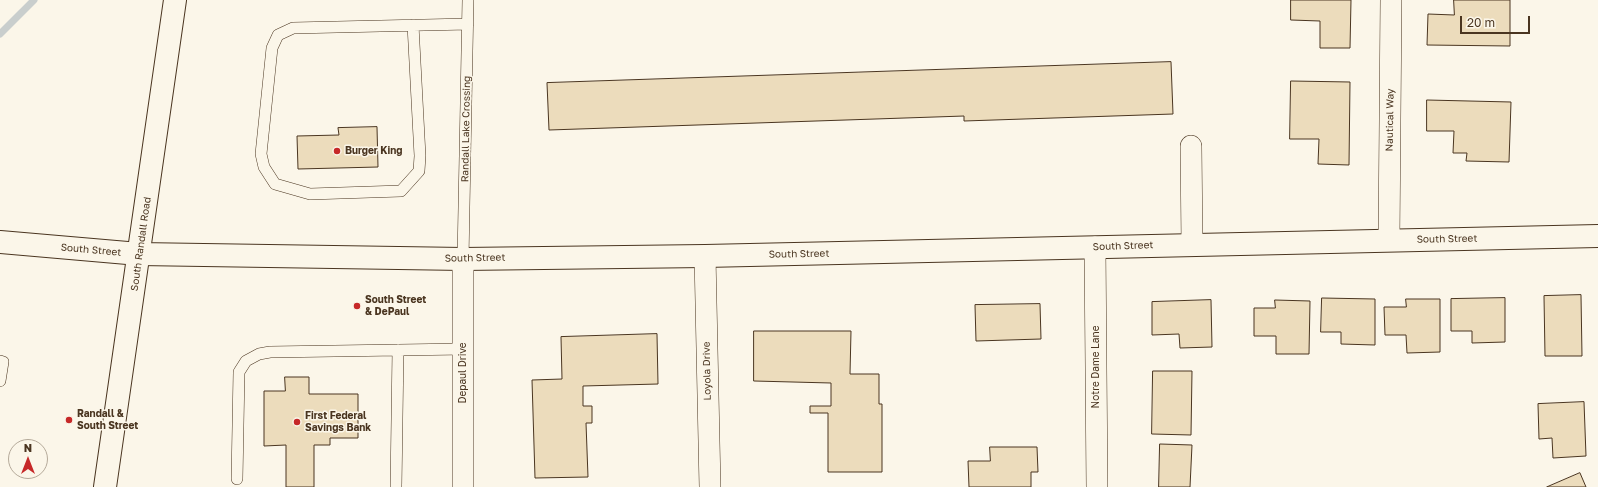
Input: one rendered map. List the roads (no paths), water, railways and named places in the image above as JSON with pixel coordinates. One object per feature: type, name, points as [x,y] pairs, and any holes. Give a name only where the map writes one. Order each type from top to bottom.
[{"type":"street","name":"South Randall Road","points":[[105,487],[175,0]]},
{"type":"street","name":"Nautical Way","points":[[1389,240],[1391,0]]},
{"type":"street","points":[[1191,146],[1192,244]]},
{"type":"street","name":"South Street","points":[[0,242],[139,254],[463,259],[705,256],[1598,236]]},
{"type":"street","name":"Notre Dame Lane","points":[[1095,247],[1097,487]]},
{"type":"street","name":"Loyola Drive","points":[[705,256],[710,487]]},
{"type":"street","name":"Depaul Drive","points":[[463,259],[463,487]]},
{"type":"lane","name":"Randall Lake Crossing","points":[[463,259],[468,0]]},
{"type":"lane","points":[[413,25],[420,156],[419,171],[401,191],[310,194],[275,184],[264,167],[261,154],[272,48],[278,36],[293,28],[413,25],[468,24]]},
{"type":"lane","points":[[237,479],[239,372],[246,360],[259,354],[270,352],[463,349]]},
{"type":"lane","points":[[396,487],[398,350]]},
{"type":"lane","points":[[0,361],[3,362],[0,381]]},
{"type":"waterway","points":[[0,34],[34,0]]},
{"type":"place","name":"Burger King","points":[[337,151]]},
{"type":"place","name":"South Street & DePaul","points":[[357,306]]},
{"type":"place","name":"Randall & South Street","points":[[69,420]]},
{"type":"place","name":"First Federal Savings Bank","points":[[297,422]]}]
